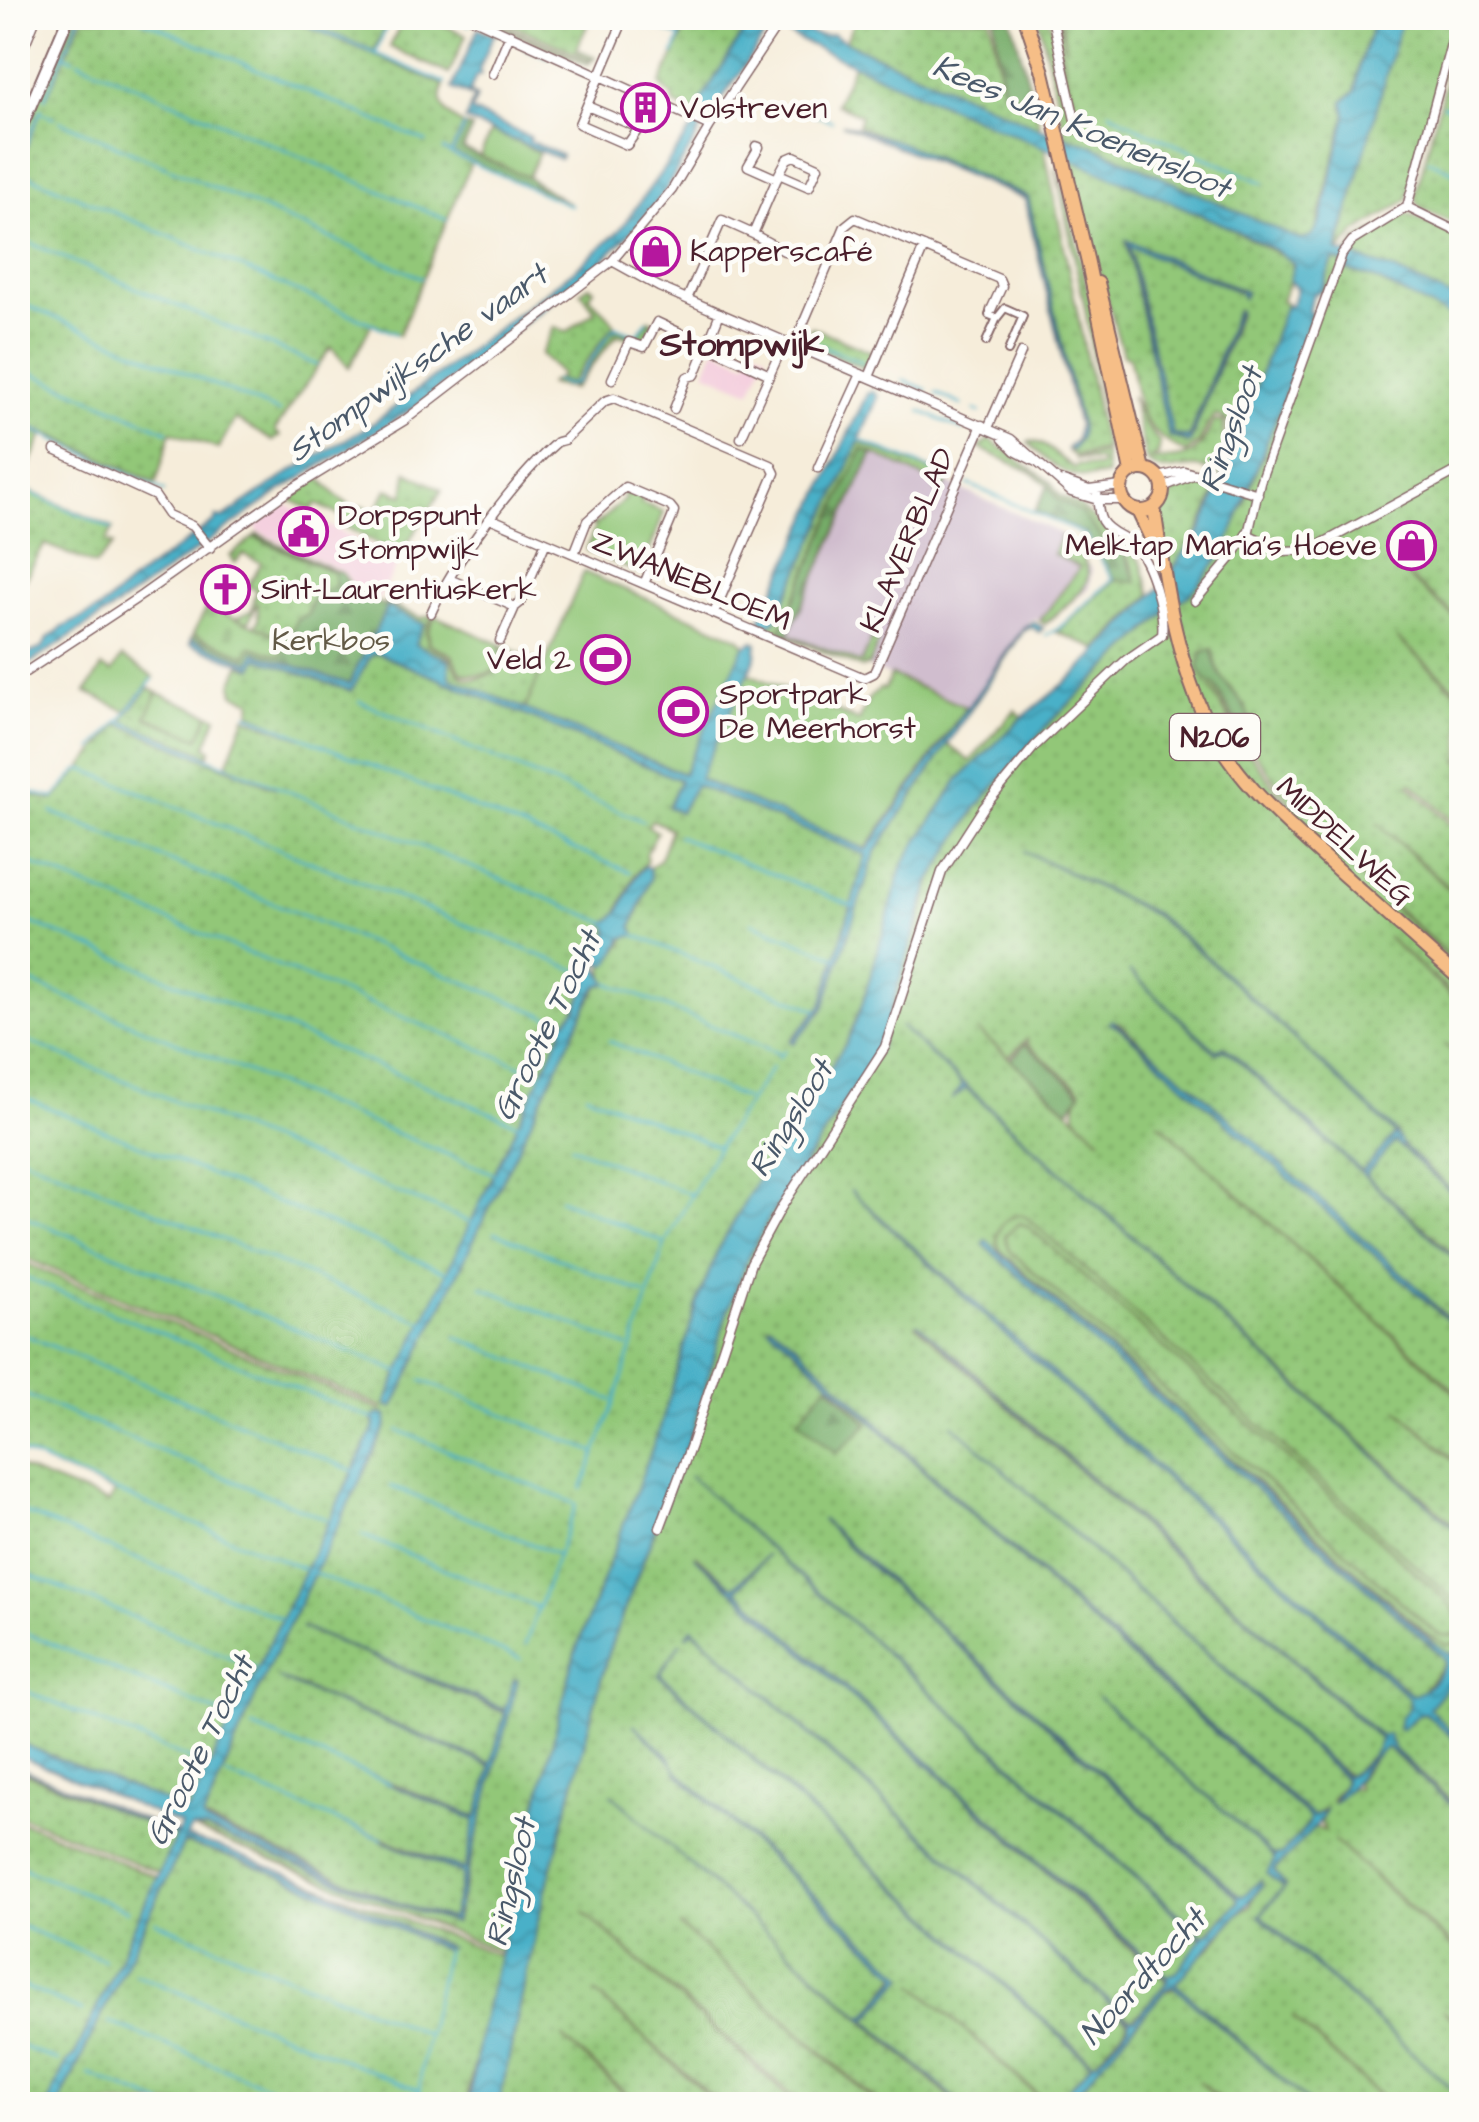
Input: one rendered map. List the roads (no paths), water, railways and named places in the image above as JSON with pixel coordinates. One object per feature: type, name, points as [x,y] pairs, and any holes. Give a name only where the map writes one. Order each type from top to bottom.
[{"type":"main road","points":[[1029,21],[1137,470],[1122,493]]},
{"type":"main road","points":[[1137,470],[1161,482]]},
{"type":"main road","name":"N206","points":[[1154,508],[1163,495],[1161,482]]},
{"type":"main road","name":"N206","points":[[1122,493],[1138,511]]},
{"type":"main road","points":[[1138,511],[1154,508]]},
{"type":"main road","name":"MIDDELWEG","points":[[1154,508],[1166,614],[1204,717],[1236,770],[1278,816],[1462,981]]},
{"type":"main road","name":"MIDDELWEG","points":[[1138,511],[1158,554]]},
{"type":"street","points":[[18,61],[36,18]]},
{"type":"street","points":[[18,135],[68,18]]},
{"type":"street","points":[[472,18],[704,122]]},
{"type":"street","points":[[1052,18],[1078,129]]},
{"type":"street","points":[[1195,601],[1247,534],[1253,493],[1341,258],[1352,241],[1407,207],[1458,18]]},
{"type":"street","points":[[18,677],[300,484],[405,420],[612,260],[672,190],[704,122],[780,21]]},
{"type":"street","points":[[587,106],[639,128],[627,145],[579,124],[620,28]]},
{"type":"street","points":[[493,74],[510,34]]},
{"type":"street","points":[[753,234],[778,176],[786,159],[794,156],[818,167],[809,186],[778,176],[748,166],[759,148],[756,146]]},
{"type":"street","points":[[1407,207],[1462,234]]},
{"type":"street","points":[[741,438],[850,219],[999,279],[1002,286],[986,342]]},
{"type":"street","points":[[687,299],[722,220],[784,251]]},
{"type":"street","points":[[818,468],[924,247]]},
{"type":"street","points":[[612,260],[624,270],[687,299],[985,427],[1059,480],[1098,495],[1122,493]]},
{"type":"street","points":[[994,314],[1005,308],[1024,316],[1008,351]]},
{"type":"street","points":[[674,409],[687,378],[694,375],[720,313]]},
{"type":"street","points":[[612,378],[628,342],[644,347],[656,321],[770,375]]},
{"type":"street","name":"KLAVERBLAD","points":[[874,673],[1021,353]]},
{"type":"street","points":[[431,613],[449,579],[526,472],[614,398],[772,465],[775,473],[714,613]]},
{"type":"street","points":[[55,450],[155,496],[168,515],[198,532],[209,546]]},
{"type":"street","points":[[1247,534],[1283,551],[1310,550],[1462,468]]},
{"type":"street","points":[[1161,482],[1195,474],[1253,493]]},
{"type":"street","points":[[574,554],[588,521],[625,487],[670,506],[674,512],[644,584]]},
{"type":"street","points":[[1098,495],[1122,493]]},
{"type":"street","points":[[1098,495],[1098,512],[1105,526],[1133,544],[1160,585]]},
{"type":"street","name":"ZWANEBLOEM","points":[[492,519],[864,678],[874,673]]},
{"type":"street","points":[[500,641],[546,542]]},
{"type":"street","points":[[449,579],[516,607]]},
{"type":"street","points":[[660,1528],[692,1446],[751,1264],[781,1208],[885,1047],[942,872],[994,795],[1035,746],[1126,660],[1159,639],[1166,614]]},
{"type":"water","points":[[774,17],[811,33],[833,34],[1300,240],[1311,236],[1321,220],[1346,115],[1343,101],[1355,92],[1375,18],[1402,18],[1337,251],[1396,271],[1461,302],[1461,322],[1372,278],[1343,269],[1343,262],[1333,260],[1321,291],[1313,295],[1308,311],[1311,313],[1282,403],[1224,553],[1189,596],[1177,602],[1051,721],[977,807],[930,882],[879,1049],[770,1217],[746,1262],[726,1315],[692,1432],[608,1653],[539,1916],[499,2104],[468,2104],[481,2028],[575,1653],[660,1428],[717,1252],[765,1166],[847,1042],[862,1005],[903,864],[958,780],[1023,717],[1075,675],[1173,574],[1199,534],[1282,314],[1287,304],[1291,305],[1297,289],[1289,281],[1294,264],[1275,250],[1222,224],[892,82],[773,24],[709,118],[704,119],[665,191],[641,222],[592,271],[417,406],[279,492],[18,671],[18,658],[42,648],[63,627],[100,609],[216,517],[223,518],[375,422],[577,268],[619,231],[701,117],[697,107],[744,31],[743,18]]},
{"type":"water","points":[[478,28],[496,35],[479,70],[481,75],[476,76],[469,93],[477,97],[471,111],[530,137],[529,141],[561,155],[560,159],[465,120],[474,98],[452,88]]},
{"type":"water","points":[[842,124],[899,142],[1028,197],[1081,427],[1073,450],[1067,449],[1076,440],[1078,426],[1025,199]]},
{"type":"water","points":[[1126,240],[1246,292],[1243,298],[1240,292],[1129,246],[1173,434],[1189,438],[1239,311],[1190,443],[1169,436]]},
{"type":"water","points":[[873,391],[878,397],[838,490],[775,621],[765,626],[759,622],[868,392]]},
{"type":"water","points":[[387,607],[424,624],[415,644],[449,660],[450,678],[683,774],[744,647],[753,641],[757,643],[756,657],[699,779],[867,850],[1024,627],[1033,622],[1043,628],[1039,632],[1032,627],[1024,630],[875,853],[824,1008],[794,1043],[791,1041],[822,1005],[866,855],[698,786],[680,812],[668,807],[680,780],[377,653],[372,654],[351,691],[258,658],[253,668],[190,644],[191,639],[250,663],[255,653],[349,684]]},
{"type":"water","points":[[1024,851],[1154,913],[1194,945],[1394,1130],[1403,1146],[1461,1201],[1395,1142],[1367,1177],[1461,1264],[1231,1054],[1224,1049],[1216,1053],[1129,971],[1215,1050],[1224,1047],[1232,1053],[1362,1172],[1395,1134],[1370,1109],[1201,953],[1154,915]]},
{"type":"water","points":[[645,866],[651,878],[632,926],[636,935],[623,938],[610,963],[603,965],[598,959],[609,931],[606,923],[618,912]]},
{"type":"water","points":[[598,967],[608,983],[597,986],[393,1408],[388,1406],[386,1402],[399,1372],[563,1029],[560,1021],[566,1021],[577,1008],[588,982],[581,972]]},
{"type":"water","points":[[1112,1020],[1191,1084],[1414,1284],[1461,1332],[1120,1028],[1109,1023]]},
{"type":"water","points":[[900,1026],[1461,1534],[966,1088],[951,1100],[961,1087],[960,1082]]},
{"type":"water","points":[[850,1190],[1412,1695],[1436,1678],[1445,1663],[1442,1656],[983,1244],[986,1240],[1433,1643],[1451,1655],[1461,1647],[1461,1674],[1429,1708],[1461,1745],[1425,1713],[1398,1729],[1400,1718],[1410,1707],[1409,1698]]},
{"type":"water","points":[[917,1323],[1373,1730],[1382,1736],[1388,1734],[1394,1749],[1461,1813],[1387,1747],[1332,1804],[1344,1778],[952,1424],[1346,1776],[1367,1761],[1380,1739]]},
{"type":"water","points":[[771,1325],[795,1343],[926,1470],[1304,1809],[1314,1816],[1325,1810],[1320,1821],[1274,1871],[1285,1886],[1261,1915],[1461,2097],[1259,1916],[1283,1887],[1267,1874],[1275,1858],[1098,1697],[1273,1855],[1281,1855],[1310,1818],[927,1474],[768,1327]]},
{"type":"water","points":[[386,1415],[387,1425],[265,1674],[203,1819],[405,1906],[451,1919],[463,1874],[380,1840],[465,1870],[475,1820],[386,1783],[477,1817],[491,1766],[277,1678],[491,1764],[505,1712],[301,1627],[505,1709],[514,1679],[518,1680],[454,1923],[403,1907],[206,1829],[191,1829],[186,1838],[302,1880],[449,1948],[444,1950],[284,1877],[184,1843],[59,2104],[48,2104],[66,2063],[75,2055],[176,1836],[18,1767],[168,1830],[178,1833],[181,1825],[18,1755],[18,1742],[188,1811],[375,1426],[374,1417]]},
{"type":"water","points":[[689,1476],[1200,1933],[1209,1933],[1238,1902],[1237,1897],[821,1519],[1238,1895],[1243,1896],[1261,1880],[1262,1886],[1176,1984],[1310,2104],[1173,1986],[1066,2104],[1055,2104],[1091,2064],[659,1675],[661,1672],[1090,2061],[1096,2062],[1129,2021],[696,1633],[692,1631],[686,1636],[692,1628],[1129,2019],[1135,2019],[1167,1979],[694,1556],[734,1587],[768,1555],[737,1590],[1167,1976],[1176,1973],[1202,1938]]},
{"type":"water","points":[[676,1770],[905,1976],[867,2020],[960,2104],[611,1794],[860,2015],[867,2015],[899,1976]]},
{"type":"waterway","points":[[23,35],[30,18]]},
{"type":"waterway","points":[[45,98],[80,18]]},
{"type":"waterway","points":[[138,18],[426,142]]},
{"type":"waterway","points":[[292,18],[445,83]]},
{"type":"waterway","points":[[376,53],[390,18]]},
{"type":"waterway","points":[[452,18],[469,25]]},
{"type":"waterway","points":[[635,18],[680,37],[674,54]]},
{"type":"waterway","points":[[525,48],[548,57]]},
{"type":"waterway","points":[[60,53],[73,59]]},
{"type":"waterway","points":[[1457,53],[1462,55]]},
{"type":"waterway","points":[[78,61],[447,220]]},
{"type":"waterway","points":[[788,104],[832,121]]},
{"type":"waterway","points":[[1443,105],[1462,114]]},
{"type":"waterway","points":[[18,164],[41,109]]},
{"type":"waterway","name":"Kees Jan Koenensloot","points":[[1109,111],[1140,129],[1264,183]]},
{"type":"waterway","points":[[41,112],[54,118]]},
{"type":"waterway","points":[[60,121],[422,278]]},
{"type":"waterway","points":[[452,152],[464,125]]},
{"type":"waterway","points":[[443,150],[571,206]]},
{"type":"waterway","points":[[1428,160],[1462,176]]},
{"type":"waterway","name":"Stompwijksche vaart","points":[[18,171],[396,334]]},
{"type":"waterway","points":[[18,238],[317,365]]},
{"type":"waterway","points":[[18,302],[279,412]]},
{"type":"waterway","points":[[611,331],[616,327],[637,335],[647,321]]},
{"type":"waterway","points":[[554,380],[567,385],[575,383],[609,335]]},
{"type":"waterway","points":[[808,340],[862,362]]},
{"type":"waterway","points":[[18,367],[169,432]]},
{"type":"waterway","points":[[903,380],[927,390]]},
{"type":"waterway","points":[[936,393],[962,405]]},
{"type":"waterway","points":[[975,410],[980,412]]},
{"type":"waterway","points":[[921,411],[963,430]]},
{"type":"waterway","points":[[18,422],[164,491]]},
{"type":"waterway","points":[[859,440],[946,475]]},
{"type":"waterway","points":[[968,484],[1085,535],[1113,579],[1058,629],[1046,635]]},
{"type":"waterway","points":[[18,487],[112,529]]},
{"type":"waterway","points":[[120,721],[153,679]]},
{"type":"waterway","points":[[359,701],[643,821]]},
{"type":"waterway","points":[[247,714],[630,872]]},
{"type":"waterway","name":"Groote Tocht","points":[[93,749],[119,721],[609,924]]},
{"type":"waterway","name":"Groote Tocht","points":[[18,789],[54,798],[83,769],[581,972]]},
{"type":"waterway","points":[[18,832],[31,806]]},
{"type":"waterway","name":"Groote Tocht","points":[[52,812],[556,1020]]},
{"type":"waterway","points":[[678,836],[853,906]]},
{"type":"waterway","name":"Groote Tocht","points":[[18,858],[543,1075]]},
{"type":"waterway","name":"Groote Tocht","points":[[18,917],[520,1125]]},
{"type":"waterway","points":[[752,923],[836,957]]},
{"type":"waterway","points":[[635,935],[817,1010]]},
{"type":"waterway","points":[[18,977],[497,1175]]},
{"type":"waterway","points":[[608,983],[780,1054]]},
{"type":"waterway","points":[[18,1037],[470,1222]]},
{"type":"waterway","points":[[609,1041],[746,1099]]},
{"type":"waterway","points":[[779,1057],[785,1050]]},
{"type":"waterway","points":[[582,1489],[615,1401],[665,1243],[718,1147],[772,1067]]},
{"type":"waterway","points":[[586,1094],[718,1147]]},
{"type":"waterway","points":[[18,1095],[446,1272]]},
{"type":"waterway","points":[[571,1146],[690,1194]]},
{"type":"waterway","points":[[18,1155],[423,1322]]},
{"type":"waterway","points":[[560,1199],[665,1243]]},
{"type":"waterway","points":[[18,1214],[399,1372]]},
{"type":"waterway","points":[[494,1232],[645,1294]]},
{"type":"waterway","points":[[18,1275],[373,1419]]},
{"type":"waterway","points":[[482,1287],[628,1347]]},
{"type":"waterway","points":[[18,1332],[354,1471]]},
{"type":"waterway","points":[[456,1337],[612,1400]]},
{"type":"waterway","points":[[421,1380],[595,1452]]},
{"type":"waterway","points":[[18,1392],[328,1520]]},
{"type":"waterway","points":[[398,1430],[576,1504]]},
{"type":"waterway","points":[[18,1451],[304,1569]]},
{"type":"waterway","points":[[390,1486],[556,1554]]},
{"type":"waterway","points":[[525,1645],[576,1505]]},
{"type":"waterway","points":[[18,1510],[280,1618]]},
{"type":"waterway","points":[[362,1535],[537,1607]]},
{"type":"waterway","name":"Groote Tocht","points":[[18,1570],[256,1668]]},
{"type":"waterway","points":[[314,1573],[521,1659]]},
{"type":"waterway","name":"Groote Tocht","points":[[18,1630],[233,1719]]},
{"type":"waterway","name":"Groote Tocht","points":[[18,1688],[210,1768]]},
{"type":"waterway","points":[[253,1727],[390,1784]]},
{"type":"waterway","points":[[226,1775],[382,1839]]},
{"type":"waterway","points":[[18,1866],[128,1911]]},
{"type":"waterway","points":[[156,1922],[427,2034]]},
{"type":"waterway","points":[[18,1925],[104,1960]]},
{"type":"waterway","points":[[418,2104],[422,2062],[446,1950]]},
{"type":"waterway","points":[[135,1974],[418,2090]]},
{"type":"waterway","points":[[18,1984],[82,2011]]},
{"type":"waterway","points":[[109,2022],[312,2104]]},
{"type":"waterway","points":[[18,2045],[58,2061]]},
{"type":"waterway","points":[[88,2074],[163,2104]]},
{"type":"waterway","points":[[18,2103],[22,2104]]},
{"type":"place","name":"Volstreven","points":[[645,108]]},
{"type":"place","name":"Kapperscafé","points":[[655,251]]},
{"type":"place","name":"Dorpspunt Stompwijk","points":[[303,532]]},
{"type":"place","name":"Melktap Maria's Hoeve","points":[[1412,545]]},
{"type":"place","name":"Sint-Laurentiuskerk","points":[[226,589]]},
{"type":"place","name":"Veld 2","points":[[606,659]]},
{"type":"place","name":"Sportpark De Meerhorst","points":[[684,711]]},
{"type":"district","name":"Stompwijk","points":[[742,343]]},
{"type":"water label","name":"Ringsloot","points":[[1230,429]]},
{"type":"water label","name":"Ringsloot","points":[[790,1118]]},
{"type":"water label","name":"Ringsloot","points":[[510,1882]]},
{"type":"water label","name":"Noordtocht","points":[[1142,1976]]},
{"type":"park label","name":"Kerkbos","points":[[331,640]]}]
